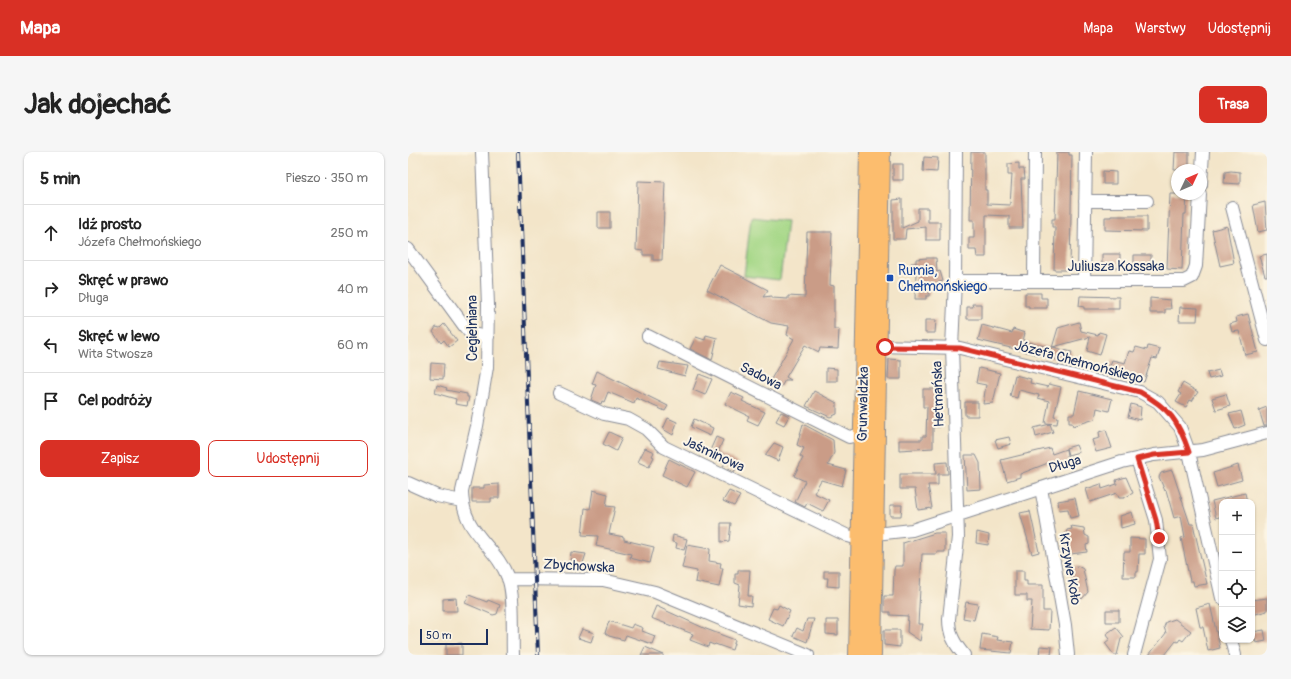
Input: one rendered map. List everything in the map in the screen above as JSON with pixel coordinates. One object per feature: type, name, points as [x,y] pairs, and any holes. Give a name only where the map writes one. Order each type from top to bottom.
[{"type":"main road","name":"Grunwaldzka","points":[[857,655],[868,152]]},
{"type":"main road","name":"Grunwaldzka","points":[[873,655],[882,152]]},
{"type":"street","name":"Cegielniana","points":[[462,501],[462,490],[483,399],[488,337],[482,152]]},
{"type":"street","name":"Hetmańska","points":[[956,152],[955,281],[952,347],[957,515]]},
{"type":"street","points":[[1034,280],[1036,152]]},
{"type":"street","points":[[1084,282],[1086,152]]},
{"type":"street","points":[[1202,164],[1203,152]]},
{"type":"street","name":"Juliusza Kossaka","points":[[955,281],[1184,281],[1192,277],[1196,266],[1200,200]]},
{"type":"street","points":[[1085,201],[1147,201]]},
{"type":"street","points":[[1232,207],[1267,340]]},
{"type":"street","points":[[408,249],[464,327],[472,334],[488,337]]},
{"type":"street","name":"Sadowa","points":[[648,336],[849,437],[862,434]]},
{"type":"street","name":"Józefa Chełmońskiego","points":[[878,346],[952,347],[975,351],[1140,392],[1158,402],[1180,426],[1189,452],[1219,585]]},
{"type":"street","name":"Jaśminowa","points":[[559,393],[604,414],[628,419],[646,429],[664,447],[848,536],[859,539]]},
{"type":"street","name":"Długa","points":[[875,534],[912,530],[1041,488],[1137,459],[1154,455],[1203,450],[1267,433]]},
{"type":"street","points":[[1134,655],[1160,559],[1156,520],[1137,459]]},
{"type":"street","points":[[408,483],[437,496],[462,501],[471,526],[508,579],[513,655]]},
{"type":"street","name":"Krzywe Koło","points":[[1041,488],[1065,625],[1068,655]]},
{"type":"street","points":[[957,515],[958,536],[949,630],[955,645],[964,655]]},
{"type":"street","name":"Zbychowska","points":[[508,579],[586,579],[632,585],[655,592],[808,655]]},
{"type":"street","points":[[1232,643],[1235,655]]},
{"type":"green space","points":[[751,217],[787,221],[780,280],[744,276]]},
{"type":"building","points":[[971,152],[985,152],[985,190],[987,190],[987,204],[1010,205],[1012,175],[1008,175],[1008,164],[1019,163],[1019,169],[1024,169],[1025,179],[1021,179],[1023,228],[1009,228],[1009,216],[986,215],[986,257],[977,257],[976,250],[969,250],[969,238],[974,238],[974,220],[970,220]]},
{"type":"building","points":[[1057,152],[1069,152],[1069,155],[1072,155],[1070,270],[1054,270],[1055,227],[1052,227],[1052,219],[1055,219]]},
{"type":"building","points":[[1175,152],[1189,152],[1189,164],[1174,164]]},
{"type":"building","points":[[924,157],[938,158],[937,172],[923,171]]},
{"type":"building","points":[[893,164],[903,164],[903,180],[893,180]]},
{"type":"building","points":[[1103,171],[1116,172],[1116,184],[1103,184]]},
{"type":"building","points":[[1225,172],[1240,172],[1240,184],[1224,183]]},
{"type":"building","points":[[638,181],[665,182],[662,260],[653,260],[653,255],[643,255],[643,251],[636,250]]},
{"type":"building","points":[[1171,194],[1171,200],[1187,200],[1186,214],[1184,214],[1182,270],[1167,269]]},
{"type":"building","points":[[902,199],[902,228],[918,221],[918,208],[928,208],[928,222],[940,222],[940,240],[926,240],[926,227],[906,229],[905,239],[893,239],[893,200]]},
{"type":"building","points":[[1265,202],[1267,230],[1258,232],[1253,205]]},
{"type":"building","points":[[598,212],[610,212],[610,228],[598,228]]},
{"type":"building","points":[[1147,216],[1147,231],[1105,230],[1105,217]]},
{"type":"building","points":[[1227,226],[1234,263],[1220,266],[1212,230]]},
{"type":"building","points":[[807,232],[832,232],[830,285],[834,286],[834,329],[839,329],[838,349],[820,348],[819,352],[805,345],[786,377],[791,380],[785,380],[781,387],[770,381],[794,339],[787,335],[789,326],[771,323],[707,290],[720,265],[768,290],[763,297],[772,296],[772,298],[788,299],[788,296],[805,297]]},
{"type":"building","points":[[1102,254],[1120,254],[1120,268],[1102,267]]},
{"type":"building","points":[[1267,254],[1267,276],[1265,276],[1259,256]]},
{"type":"building","points":[[1134,255],[1151,255],[1151,266],[1146,266],[1146,268],[1134,268]]},
{"type":"building","points":[[936,258],[937,272],[940,271],[943,281],[930,285],[929,296],[926,296],[926,299],[915,299],[916,273],[911,273],[911,263],[916,263],[916,259]]},
{"type":"building","points":[[1025,293],[1041,293],[1041,298],[1047,298],[1047,308],[1029,308],[1029,306],[1025,306]]},
{"type":"building","points":[[1080,296],[1119,297],[1119,309],[1084,309],[1084,307],[1079,306]]},
{"type":"building","points":[[1150,298],[1170,300],[1171,309],[1165,309],[1165,313],[1150,313]]},
{"type":"building","points":[[972,304],[981,304],[981,319],[967,319],[967,307],[973,307]]},
{"type":"building","points":[[1180,307],[1198,308],[1197,321],[1179,321]]},
{"type":"building","points":[[1248,314],[1258,352],[1245,355],[1239,331],[1232,332],[1230,324],[1237,322],[1236,317]]},
{"type":"building","points":[[925,320],[936,320],[935,333],[925,333]]},
{"type":"building","points":[[1079,322],[1081,331],[1098,335],[1099,332],[1106,334],[1100,355],[1087,351],[1090,337],[1053,347],[1072,352],[1068,362],[978,340],[982,325],[1012,333],[1013,329],[1025,333],[1023,341],[1052,348],[1058,328]]},
{"type":"building","points":[[444,324],[457,341],[449,347],[444,340],[441,343],[433,332],[436,327],[440,328]]},
{"type":"building","points":[[706,335],[717,338],[712,360],[690,349],[696,337],[705,340]]},
{"type":"building","points":[[1148,346],[1160,349],[1157,359],[1152,358],[1144,382],[1108,371],[1112,360],[1125,363],[1129,351],[1134,352],[1136,347],[1147,350]]},
{"type":"building","points":[[889,359],[901,360],[901,379],[888,379]]},
{"type":"building","points":[[660,362],[688,366],[685,376],[658,369]]},
{"type":"building","points":[[431,363],[444,364],[443,379],[430,378]]},
{"type":"building","points":[[826,368],[837,369],[837,381],[826,381]]},
{"type":"building","points":[[979,368],[1000,373],[993,403],[983,404],[986,385],[976,383]]},
{"type":"building","points":[[1219,370],[1221,376],[1209,379],[1207,373]]},
{"type":"building","points":[[597,371],[668,406],[665,411],[636,398],[634,403],[608,392],[604,402],[602,401],[601,404],[591,400],[596,385],[592,384]]},
{"type":"building","points":[[699,374],[712,379],[705,395],[693,390]]},
{"type":"building","points":[[1015,375],[1031,379],[1030,383],[1048,387],[1049,384],[1061,387],[1054,416],[1058,417],[1057,424],[1045,423],[1049,401],[1038,398],[1039,395],[1019,390],[1017,398],[1010,396]]},
{"type":"building","points":[[1183,383],[1198,392],[1192,401],[1190,400],[1186,407],[1176,402],[1181,394],[1178,392]]},
{"type":"building","points":[[437,385],[447,388],[446,390],[467,394],[467,397],[469,397],[467,406],[455,404],[456,399],[435,393]]},
{"type":"building","points":[[923,389],[939,389],[940,427],[933,427],[933,448],[899,450],[899,440],[922,440],[922,436],[926,436],[927,407],[923,407]]},
{"type":"building","points":[[814,391],[837,403],[837,414],[830,417],[806,406]]},
{"type":"building","points":[[1079,391],[1112,399],[1109,411],[1097,408],[1095,419],[1073,426],[1072,423],[1069,423],[1069,414],[1074,414]]},
{"type":"building","points":[[731,392],[744,398],[742,401],[765,412],[758,425],[747,420],[749,416],[725,404]]},
{"type":"building","points":[[1226,394],[1230,406],[1216,410],[1212,398]]},
{"type":"building","points":[[965,402],[978,402],[978,416],[965,416]]},
{"type":"building","points":[[1131,404],[1141,407],[1140,420],[1128,417]]},
{"type":"building","points":[[1267,407],[1267,426],[1264,426],[1259,410]]},
{"type":"building","points":[[1241,411],[1245,425],[1235,429],[1229,414]]},
{"type":"building","points":[[781,412],[789,416],[784,425],[776,421]]},
{"type":"building","points":[[668,418],[677,422],[673,435],[663,429]]},
{"type":"building","points":[[694,419],[713,428],[710,436],[691,427]]},
{"type":"building","points":[[803,424],[833,440],[834,453],[828,465],[846,470],[842,486],[821,480],[814,493],[829,500],[823,511],[807,503],[805,507],[795,502],[805,481],[794,476],[803,458],[800,456],[804,448],[797,445]]},
{"type":"building","points":[[1050,424],[1053,432],[1036,437],[1034,428]]},
{"type":"building","points":[[1106,430],[1112,448],[1096,452],[1092,440],[1100,438],[1099,432]]},
{"type":"building","points":[[609,432],[622,438],[616,451],[603,444]]},
{"type":"building","points":[[716,437],[723,440],[718,452],[739,462],[734,472],[723,467],[725,463],[708,455]]},
{"type":"building","points":[[1009,437],[1011,444],[998,448],[995,440]]},
{"type":"building","points":[[774,443],[783,447],[778,461],[765,455]]},
{"type":"building","points":[[1076,445],[1079,452],[1068,455],[1066,448]]},
{"type":"building","points":[[645,448],[654,452],[652,456],[654,457],[649,467],[638,462]]},
{"type":"building","points":[[1050,448],[1052,454],[1066,449],[1068,461],[1050,467],[1048,463],[1020,474],[1020,477],[1007,481],[1001,460]]},
{"type":"building","points":[[965,455],[976,455],[980,463],[981,489],[967,490]]},
{"type":"building","points":[[669,459],[695,472],[687,487],[662,475]]},
{"type":"building","points":[[947,462],[948,474],[938,474],[938,485],[928,485],[932,508],[918,510],[915,489],[900,489],[900,474],[936,474],[935,463]]},
{"type":"building","points":[[1238,465],[1242,480],[1217,487],[1213,473]]},
{"type":"building","points":[[1172,470],[1190,524],[1193,524],[1207,584],[1194,586],[1193,581],[1190,581],[1181,538],[1185,537],[1181,516],[1174,518],[1166,490],[1165,491],[1159,477],[1161,473]]},
{"type":"building","points":[[1126,477],[1133,493],[1124,498],[1119,498],[1117,493],[1090,502],[1086,489],[1101,484],[1102,489],[1117,484],[1116,480]]},
{"type":"building","points":[[499,484],[499,498],[491,498],[491,502],[472,502],[472,488],[484,488],[484,485]]},
{"type":"building","points":[[593,490],[608,494],[606,506],[615,507],[609,534],[624,537],[624,540],[654,547],[650,563],[630,558],[631,554],[596,546],[598,536],[582,535],[585,508],[590,509]]},
{"type":"building","points":[[729,491],[740,496],[734,506],[723,501]]},
{"type":"building","points":[[1245,493],[1246,499],[1220,499]]},
{"type":"building","points":[[1075,498],[1079,516],[1070,518],[1068,509],[1059,510],[1058,501]]},
{"type":"building","points":[[1219,499],[1219,517],[1216,518],[1212,501]]},
{"type":"building","points":[[890,505],[902,505],[901,516],[890,516]]},
{"type":"building","points":[[1030,511],[1039,552],[1032,554],[1020,513]]},
{"type":"building","points":[[1132,512],[1135,524],[1121,528],[1120,516]]},
{"type":"building","points":[[721,523],[731,523],[729,541],[721,542]]},
{"type":"building","points":[[1071,526],[1084,528],[1085,535],[1089,537],[1089,544],[1086,545],[1087,552],[1070,554],[1068,550],[1064,550],[1068,541],[1062,535],[1066,534],[1067,530],[1072,529]]},
{"type":"building","points":[[977,532],[989,535],[988,545],[976,543]]},
{"type":"building","points":[[935,533],[945,533],[945,552],[937,552],[937,554],[922,554],[918,624],[923,624],[920,641],[907,632],[908,616],[890,615],[890,612],[884,612],[884,596],[893,596],[895,566],[903,566],[903,543]]},
{"type":"building","points":[[673,535],[687,539],[684,550],[676,548],[677,543],[672,542]]},
{"type":"building","points":[[1130,538],[1145,539],[1145,554],[1139,554],[1138,572],[1136,572],[1136,577],[1123,577],[1124,552],[1130,552]]},
{"type":"building","points":[[687,545],[710,549],[709,561],[721,563],[720,568],[723,568],[719,587],[695,582],[697,571],[682,568]]},
{"type":"building","points":[[571,552],[586,554],[582,566],[570,565]]},
{"type":"building","points":[[1078,566],[1083,569],[1088,592],[1082,599],[1080,597],[1076,598],[1070,567]]},
{"type":"building","points":[[738,570],[750,570],[748,596],[752,596],[751,606],[738,604],[740,585],[735,583],[735,574],[738,574]]},
{"type":"building","points":[[824,571],[839,571],[839,587],[827,586],[828,578],[824,578]]},
{"type":"building","points":[[1015,571],[1024,571],[1024,581],[1027,581],[1027,585],[1043,585],[1043,611],[1050,611],[1049,630],[1030,629],[1032,601],[1027,601],[1027,595],[1015,595]]},
{"type":"building","points":[[469,595],[500,605],[497,614],[493,615],[465,603]]},
{"type":"building","points":[[456,598],[457,611],[443,611],[443,599]]},
{"type":"building","points":[[1267,598],[1267,611],[1255,614],[1255,600]]},
{"type":"building","points":[[966,602],[978,604],[974,620],[963,618]]},
{"type":"building","points":[[1210,604],[1220,648],[1208,651],[1203,627],[1200,627],[1196,608]]},
{"type":"building","points":[[779,605],[790,611],[783,626],[768,619],[773,608],[777,609]]},
{"type":"building","points":[[656,606],[706,629],[735,640],[732,650],[709,643],[708,647],[690,640],[693,634],[651,618]]},
{"type":"building","points":[[1106,610],[1119,610],[1119,622],[1106,622]]},
{"type":"building","points":[[807,619],[814,619],[807,642],[793,636],[797,628],[803,631]]},
{"type":"building","points":[[1175,619],[1191,631],[1183,641],[1180,639],[1178,642],[1176,641],[1165,655],[1149,655],[1166,633],[1164,627],[1166,622]]},
{"type":"building","points":[[826,620],[838,620],[838,635],[826,634]]},
{"type":"building","points":[[609,621],[631,628],[633,624],[643,628],[642,631],[655,636],[652,644],[626,635],[624,640],[609,636],[605,633]]},
{"type":"building","points":[[1116,627],[1124,637],[1121,639],[1117,655],[1114,655],[1105,643],[1110,639],[1106,634]]},
{"type":"building","points":[[582,629],[594,633],[591,642],[578,638]]},
{"type":"building","points":[[884,630],[900,630],[900,647],[884,645]]},
{"type":"building","points":[[1264,630],[1266,641],[1256,643],[1255,632]]},
{"type":"building","points":[[982,634],[998,637],[997,640],[1013,642],[1011,653],[980,650]]},
{"type":"building","points":[[462,643],[462,655],[446,655],[446,644]]},
{"type":"building","points":[[1040,646],[1052,647],[1051,655],[1039,655]]},
{"type":"building","points":[[645,647],[664,655],[641,655]]},
{"type":"railway","points":[[518,152],[538,655]]},
{"type":"place","name":"Rumia, Chełmońskiego","points":[[890,278]]},
{"type":"route","points":[[885,347],[960,348],[1140,392],[1158,402],[1180,426],[1189,452],[1154,455],[1137,459],[1156,520],[1159,538]]}]
